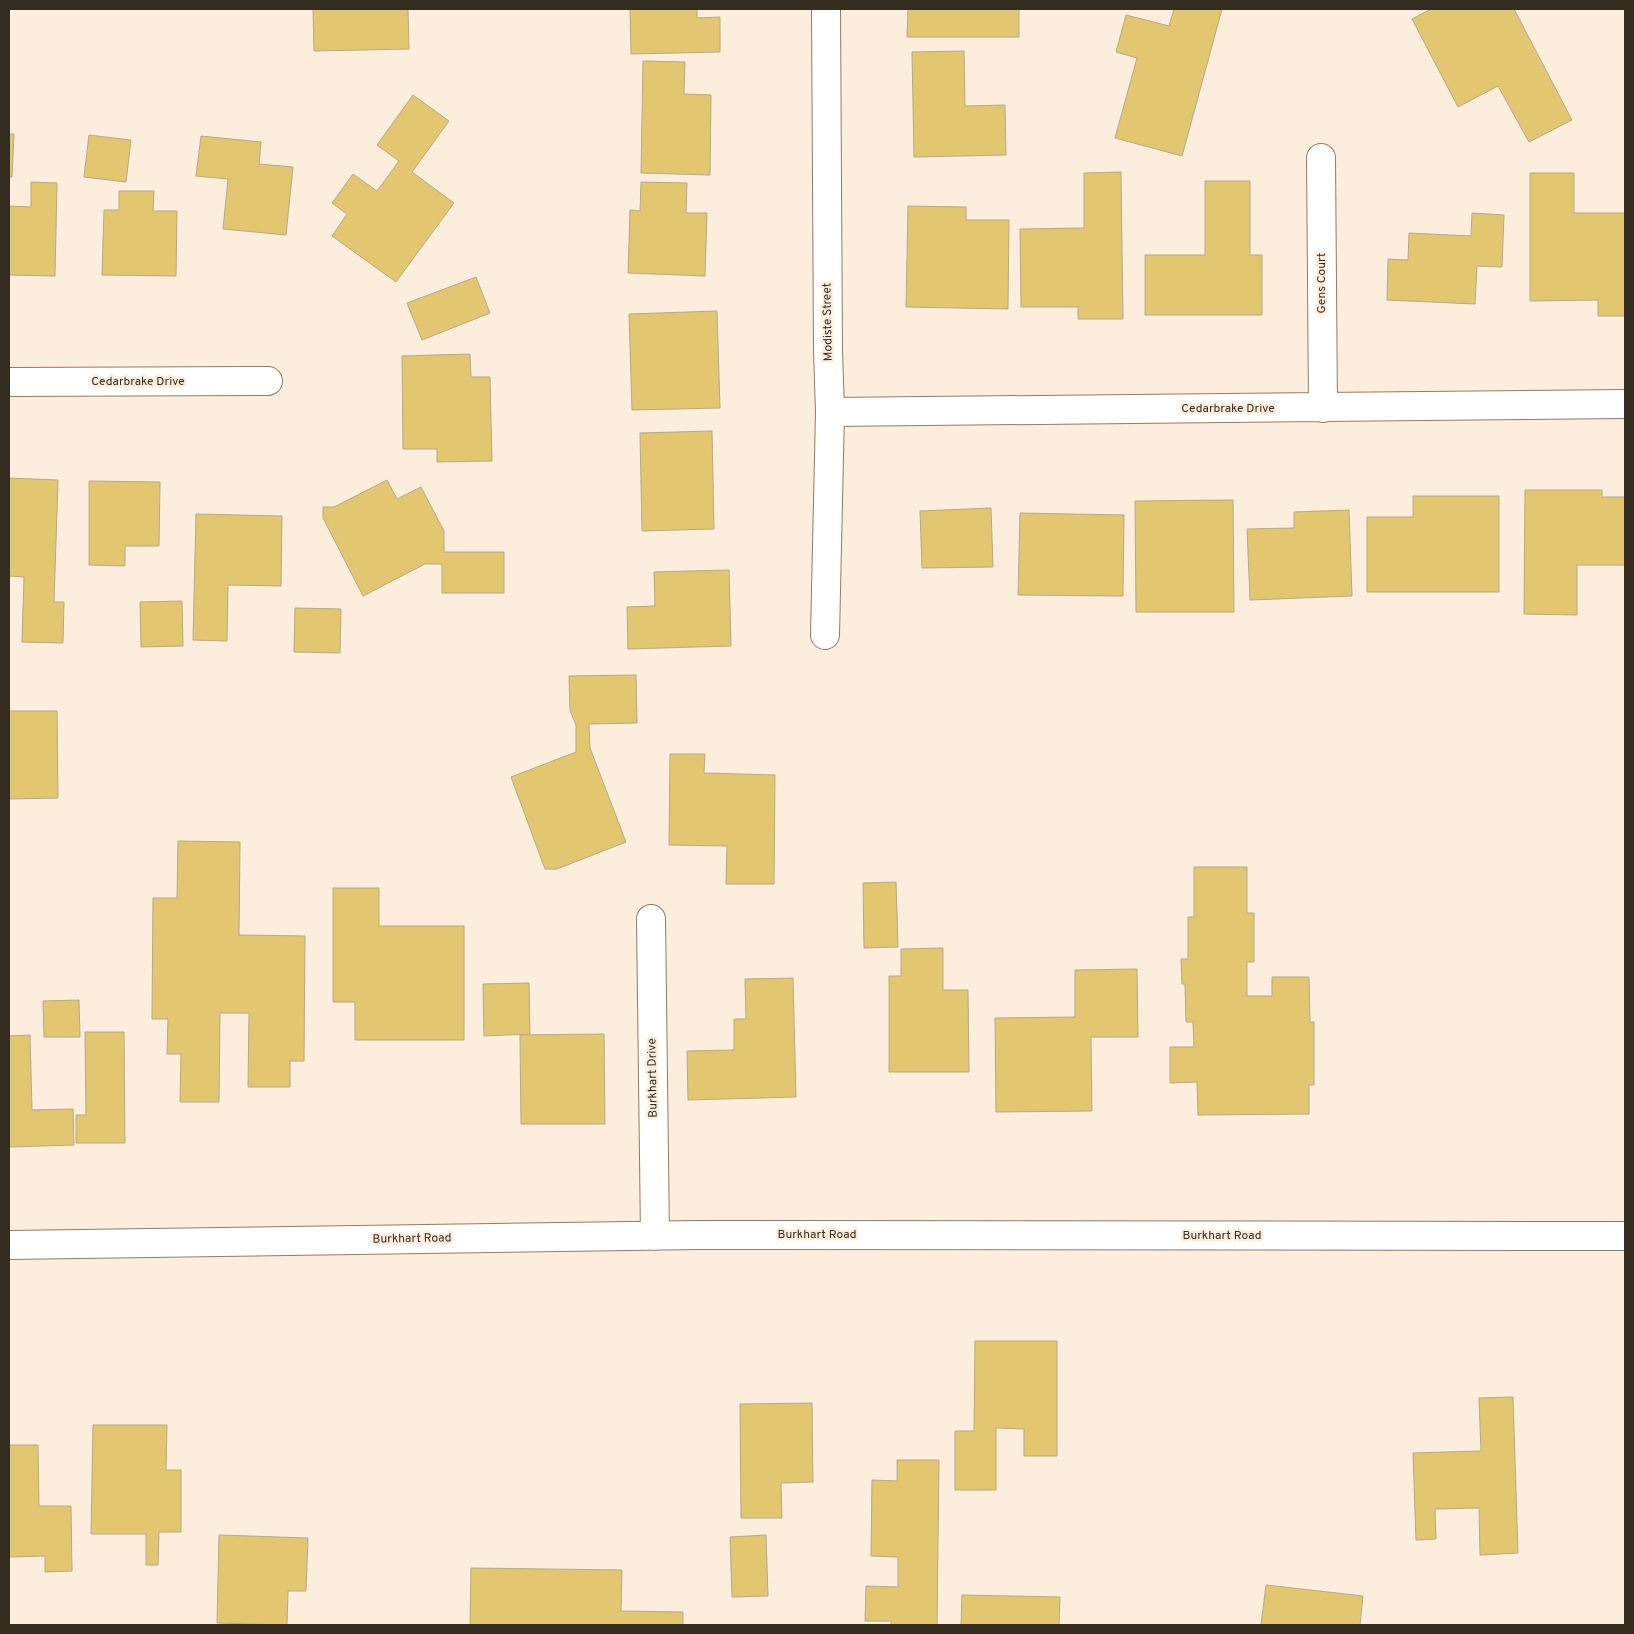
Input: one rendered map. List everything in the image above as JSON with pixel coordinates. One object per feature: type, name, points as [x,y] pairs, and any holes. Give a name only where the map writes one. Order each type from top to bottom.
[{"type":"street","name":"Modiste Street","points":[[825,635],[830,412],[826,9]]},
{"type":"street","name":"Gens Court","points":[[1321,158],[1323,408]]},
{"type":"street","name":"Cedarbrake Drive","points":[[9,382],[268,381]]},
{"type":"street","name":"Cedarbrake Drive","points":[[830,412],[1625,404]]},
{"type":"street","name":"Burkhart Drive","points":[[651,919],[655,1236]]},
{"type":"street","name":"Burkhart Road","points":[[9,1245],[655,1236],[1625,1236]]},
{"type":"building","points":[[313,9],[408,9],[409,49],[314,51]]},
{"type":"building","points":[[630,9],[697,9],[697,18],[720,17],[720,52],[631,54]]},
{"type":"building","points":[[908,9],[1019,9],[1019,37],[907,37]]},
{"type":"building","points":[[1174,9],[1222,9],[1182,156],[1115,138],[1137,58],[1116,52],[1126,15],[1169,26]]},
{"type":"building","points":[[1431,9],[1514,9],[1572,120],[1529,142],[1498,86],[1458,107],[1412,19]]},
{"type":"building","points":[[964,51],[965,106],[1005,105],[1006,155],[914,157],[912,52]]},
{"type":"building","points":[[643,61],[685,62],[684,94],[711,95],[710,175],[641,173]]},
{"type":"building","points":[[413,95],[449,121],[412,172],[454,203],[396,282],[332,236],[347,214],[332,203],[353,174],[377,191],[399,161],[377,145]]},
{"type":"building","points":[[9,134],[14,134],[12,177],[9,177]]},
{"type":"building","points":[[89,135],[131,140],[126,182],[84,177]]},
{"type":"building","points":[[201,136],[261,142],[259,164],[293,167],[286,235],[223,229],[228,179],[196,176]]},
{"type":"building","points":[[1121,172],[1123,319],[1078,319],[1078,307],[1021,307],[1020,229],[1084,228],[1084,173]]},
{"type":"building","points":[[1530,173],[1574,173],[1574,213],[1625,213],[1625,316],[1598,316],[1598,300],[1530,301]]},
{"type":"building","points":[[1205,181],[1250,181],[1250,255],[1262,255],[1262,315],[1145,315],[1145,255],[1205,255]]},
{"type":"building","points":[[31,182],[57,183],[55,276],[9,275],[9,206],[31,207]]},
{"type":"building","points":[[641,182],[687,183],[686,213],[707,213],[705,276],[628,273],[630,210],[640,211]]},
{"type":"building","points":[[119,191],[154,191],[153,211],[177,211],[176,276],[102,275],[104,210],[119,210]]},
{"type":"building","points":[[908,206],[966,207],[966,220],[1009,220],[1008,309],[906,307]]},
{"type":"building","points":[[1472,213],[1504,215],[1502,267],[1477,266],[1475,304],[1387,300],[1388,259],[1408,260],[1409,233],[1471,236]]},
{"type":"building","points":[[476,277],[490,313],[422,340],[407,303]]},
{"type":"building","points":[[717,311],[720,408],[632,410],[629,314]]},
{"type":"building","points":[[470,354],[471,377],[490,377],[492,461],[437,462],[437,449],[403,449],[402,356]]},
{"type":"building","points":[[712,431],[714,529],[642,531],[640,433]]},
{"type":"building","points":[[9,478],[58,480],[54,602],[64,602],[63,643],[22,642],[24,577],[9,576]]},
{"type":"building","points":[[387,480],[397,499],[421,487],[444,531],[444,552],[504,552],[504,593],[442,593],[442,564],[425,564],[363,596],[323,518],[323,507],[334,507]]},
{"type":"building","points":[[89,481],[160,482],[159,546],[125,546],[125,566],[89,565]]},
{"type":"building","points":[[1525,490],[1602,490],[1602,497],[1625,497],[1625,565],[1577,565],[1577,615],[1524,614]]},
{"type":"building","points":[[1413,496],[1499,496],[1499,592],[1367,592],[1367,517],[1413,517]]},
{"type":"building","points":[[1233,500],[1234,612],[1136,612],[1135,501]]},
{"type":"building","points":[[991,508],[993,567],[922,568],[920,511]]},
{"type":"building","points":[[1349,510],[1352,596],[1250,600],[1247,529],[1294,528],[1294,512]]},
{"type":"building","points":[[1020,513],[1124,515],[1123,596],[1018,595]]},
{"type":"building","points":[[196,514],[282,516],[281,586],[228,585],[227,641],[193,640]]},
{"type":"building","points":[[729,570],[731,646],[628,649],[627,607],[655,606],[654,572]]},
{"type":"building","points":[[182,601],[183,646],[141,647],[140,602]]},
{"type":"building","points":[[295,608],[341,609],[340,653],[294,652]]},
{"type":"building","points":[[636,675],[637,723],[589,724],[590,748],[626,842],[557,869],[545,869],[511,777],[576,752],[576,725],[570,710],[569,676]]},
{"type":"building","points":[[9,711],[57,711],[58,798],[9,799]]},
{"type":"building","points":[[670,754],[705,754],[704,773],[775,775],[774,884],[726,884],[727,846],[669,845]]},
{"type":"building","points":[[178,841],[240,842],[239,935],[305,936],[304,1061],[290,1061],[290,1087],[248,1087],[249,1013],[220,1013],[219,1102],[180,1102],[181,1054],[167,1054],[168,1019],[152,1019],[153,898],[177,898]]},
{"type":"building","points":[[1194,867],[1247,867],[1247,913],[1254,913],[1254,962],[1247,962],[1247,996],[1272,996],[1272,977],[1309,977],[1310,1022],[1314,1022],[1314,1085],[1309,1085],[1309,1114],[1198,1115],[1197,1082],[1170,1083],[1170,1047],[1194,1047],[1193,1022],[1186,1022],[1185,984],[1182,984],[1181,959],[1188,959],[1188,917],[1194,917]]},
{"type":"building","points":[[896,882],[898,947],[864,948],[863,883]]},
{"type":"building","points":[[333,888],[379,888],[379,926],[464,926],[464,1040],[355,1040],[355,1002],[333,1002]]},
{"type":"building","points":[[943,948],[943,990],[968,990],[969,1072],[889,1072],[889,976],[901,976],[901,949]]},
{"type":"building","points":[[1137,969],[1138,1037],[1091,1037],[1092,1111],[996,1112],[995,1018],[1075,1017],[1075,970]]},
{"type":"building","points":[[793,978],[796,1097],[688,1100],[687,1051],[734,1050],[734,1019],[746,1019],[745,979]]},
{"type":"building","points":[[529,983],[530,1034],[484,1036],[483,984]]},
{"type":"building","points":[[79,1000],[80,1037],[44,1037],[43,1001]]},
{"type":"building","points":[[85,1032],[124,1032],[125,1143],[76,1143],[76,1115],[86,1115]]},
{"type":"building","points":[[604,1034],[605,1124],[521,1124],[520,1035]]},
{"type":"building","points":[[30,1035],[32,1110],[73,1109],[74,1145],[9,1147],[9,1036]]},
{"type":"building","points":[[975,1341],[1057,1341],[1057,1456],[1024,1456],[1024,1429],[996,1428],[996,1490],[955,1490],[955,1431],[974,1431]]},
{"type":"building","points":[[1513,1397],[1518,1553],[1480,1555],[1479,1508],[1435,1509],[1436,1539],[1416,1540],[1413,1453],[1481,1451],[1479,1398]]},
{"type":"building","points":[[812,1403],[813,1482],[781,1483],[782,1518],[741,1518],[740,1404]]},
{"type":"building","points":[[93,1425],[167,1425],[166,1470],[181,1470],[181,1532],[159,1532],[158,1565],[146,1565],[146,1534],[91,1534]]},
{"type":"building","points":[[9,1445],[38,1445],[39,1506],[71,1506],[72,1571],[45,1572],[45,1556],[9,1557]]},
{"type":"building","points":[[897,1460],[939,1460],[937,1625],[891,1625],[891,1621],[865,1621],[866,1586],[898,1587],[898,1557],[871,1556],[872,1480],[897,1481]]},
{"type":"building","points":[[219,1535],[308,1538],[306,1591],[288,1591],[287,1625],[217,1623]]},
{"type":"building","points":[[766,1535],[768,1596],[732,1597],[730,1537]]},
{"type":"building","points":[[471,1568],[622,1570],[621,1611],[683,1612],[683,1625],[470,1625]]},
{"type":"building","points":[[1266,1585],[1363,1596],[1360,1625],[1261,1625]]},
{"type":"building","points":[[962,1595],[1060,1597],[1059,1625],[961,1625]]}]
